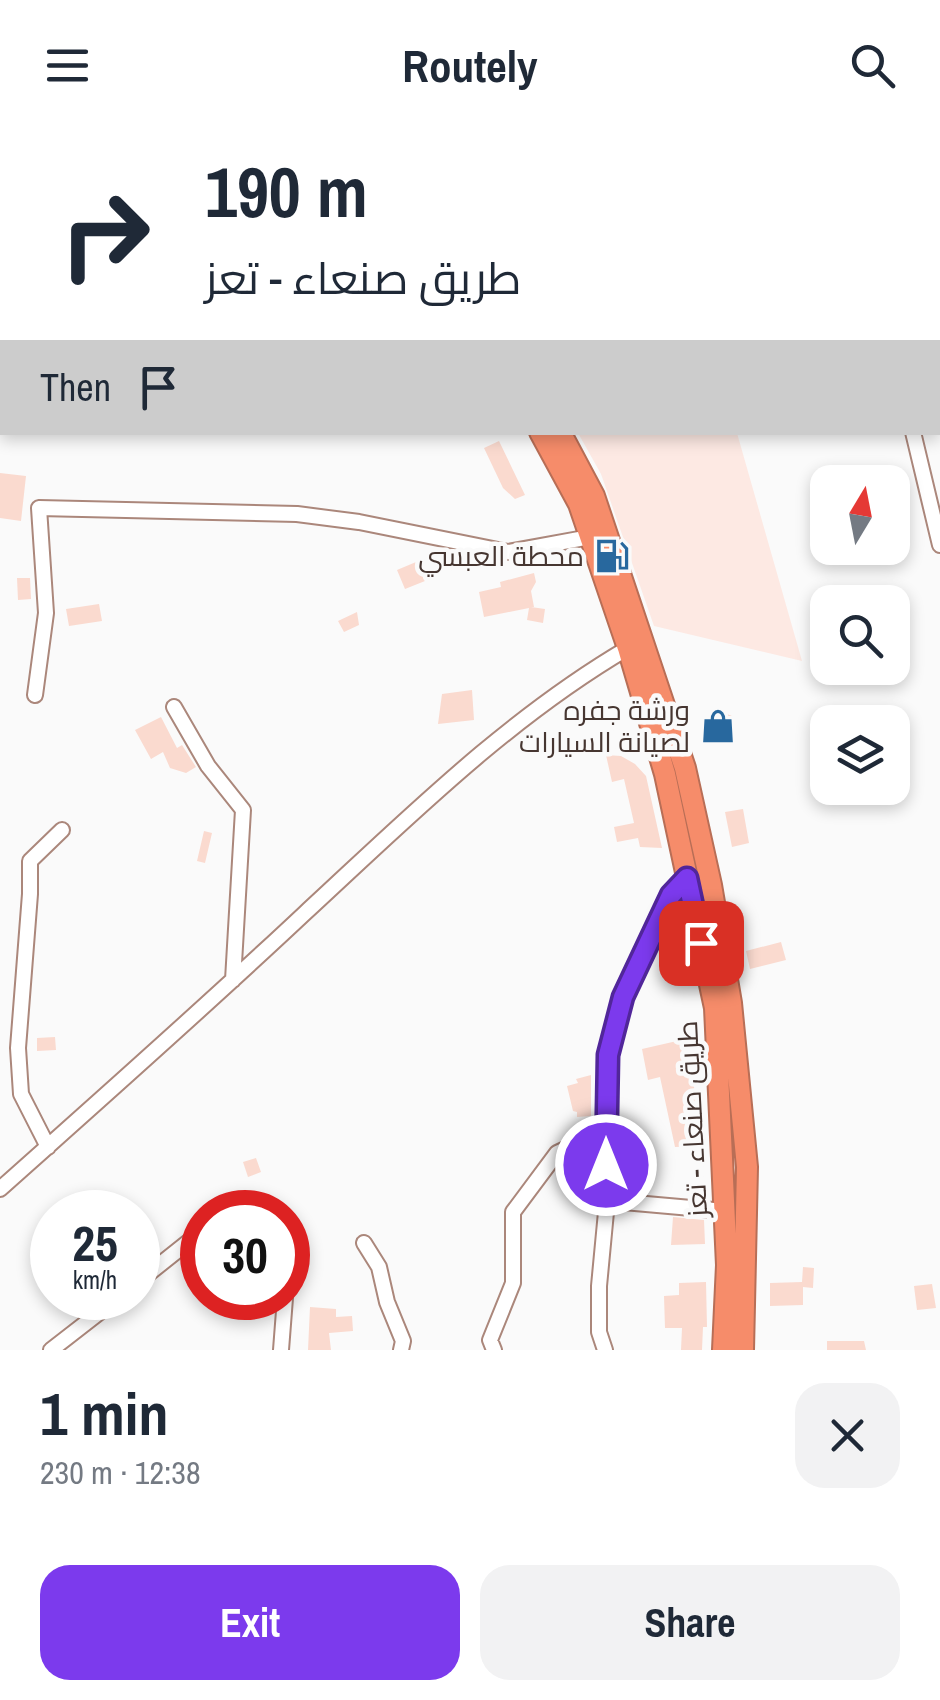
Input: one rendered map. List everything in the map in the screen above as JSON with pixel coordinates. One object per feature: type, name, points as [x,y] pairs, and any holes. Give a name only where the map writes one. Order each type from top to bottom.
[{"type":"highway","name":"طريق صنعاء - تعز","points":[[542,435],[579,504],[628,648],[665,774],[714,1008],[725,1211],[724,1350]]},
{"type":"highway","name":"طريق صنعاء - تعز","points":[[562,435],[594,496],[685,768],[712,886],[731,1003],[747,1167],[743,1350]]},
{"type":"street","points":[[914,435],[940,545]]},
{"type":"street","points":[[35,695],[46,612],[39,508],[297,514],[359,522],[508,552],[590,536]]},
{"type":"street","points":[[2,1180],[48,1146],[467,763],[576,678],[628,648]]},
{"type":"street","points":[[174,707],[208,766],[243,810],[233,980]]},
{"type":"street","points":[[48,1146],[20,1094],[18,1048],[30,862],[62,830]]},
{"type":"street","points":[[606,1350],[599,1332],[599,1286],[608,1055],[623,997],[671,895],[687,878]]},
{"type":"street","points":[[494,1350],[490,1340],[513,1283],[513,1212],[556,1152],[606,1130]]},
{"type":"street","points":[[602,1200],[725,1211]]},
{"type":"street","points":[[364,1243],[380,1267],[387,1302],[403,1341],[401,1350]]},
{"type":"street","points":[[160,1264],[180,1248]]},
{"type":"street","points":[[51,1350],[90,1320]]},
{"type":"street","points":[[280,1350],[283,1320]]},
{"type":"shaded area","points":[[579,435],[738,435],[802,661],[654,626],[601,474]]},
{"type":"building","points":[[499,441],[525,495],[515,499],[503,488],[484,448]]},
{"type":"building","points":[[0,473],[26,476],[21,521],[0,518]]},
{"type":"building","points":[[416,562],[425,581],[405,589],[397,570]]},
{"type":"building","points":[[534,573],[531,607],[545,609],[543,623],[527,620],[529,608],[484,617],[479,592]]},
{"type":"building","points":[[17,578],[30,578],[31,599],[18,600]]},
{"type":"building","points":[[99,604],[102,621],[69,626],[66,609]]},
{"type":"building","points":[[357,612],[359,625],[344,632],[338,621]]},
{"type":"building","points":[[472,690],[474,720],[438,724],[442,694]]},
{"type":"building","name":"ورشة جفره لصيانة السيارات","points":[[714,709],[732,716],[722,743],[704,737]]},
{"type":"building","points":[[161,717],[177,748],[182,745],[196,767],[186,773],[170,768],[163,752],[151,759],[135,730]]},
{"type":"building","points":[[606,755],[621,756],[646,776],[662,848],[640,847],[638,838],[617,842],[614,827],[634,823],[624,779],[612,782]]},
{"type":"building","points":[[743,809],[749,843],[732,847],[725,812]]},
{"type":"building","points":[[204,831],[212,833],[205,863],[197,861]]},
{"type":"building","points":[[781,942],[786,960],[750,969],[746,951]]},
{"type":"building","points":[[55,1037],[56,1050],[37,1051],[37,1038]]},
{"type":"building","points":[[690,1038],[699,1146],[675,1147],[660,1077],[648,1080],[642,1049]]},
{"type":"building","points":[[591,1075],[591,1116],[577,1117],[567,1086]]},
{"type":"building","points":[[256,1158],[261,1172],[248,1177],[243,1162]]},
{"type":"building","points":[[673,1217],[704,1220],[705,1244],[671,1245]]},
{"type":"building","points":[[803,1267],[814,1268],[813,1288],[803,1287],[803,1305],[770,1306],[770,1283],[802,1282]]},
{"type":"building","points":[[706,1282],[707,1327],[703,1327],[702,1350],[681,1350],[682,1328],[665,1328],[664,1296],[679,1295],[679,1283]]},
{"type":"building","points":[[932,1284],[936,1308],[917,1310],[914,1286]]},
{"type":"building","points":[[310,1307],[336,1309],[336,1317],[352,1316],[353,1331],[329,1333],[331,1350],[308,1350]]},
{"type":"building","points":[[827,1341],[864,1341],[866,1350],[827,1350]]},
{"type":"place","name":"محطة العبسي","points":[[612,556]]},
{"type":"place","name":"ورشة جفره لصيانة السيارات","points":[[718,726]]},
{"type":"route","points":[[606,1165],[608,1055],[623,997],[671,895],[687,878],[701,943]]}]
